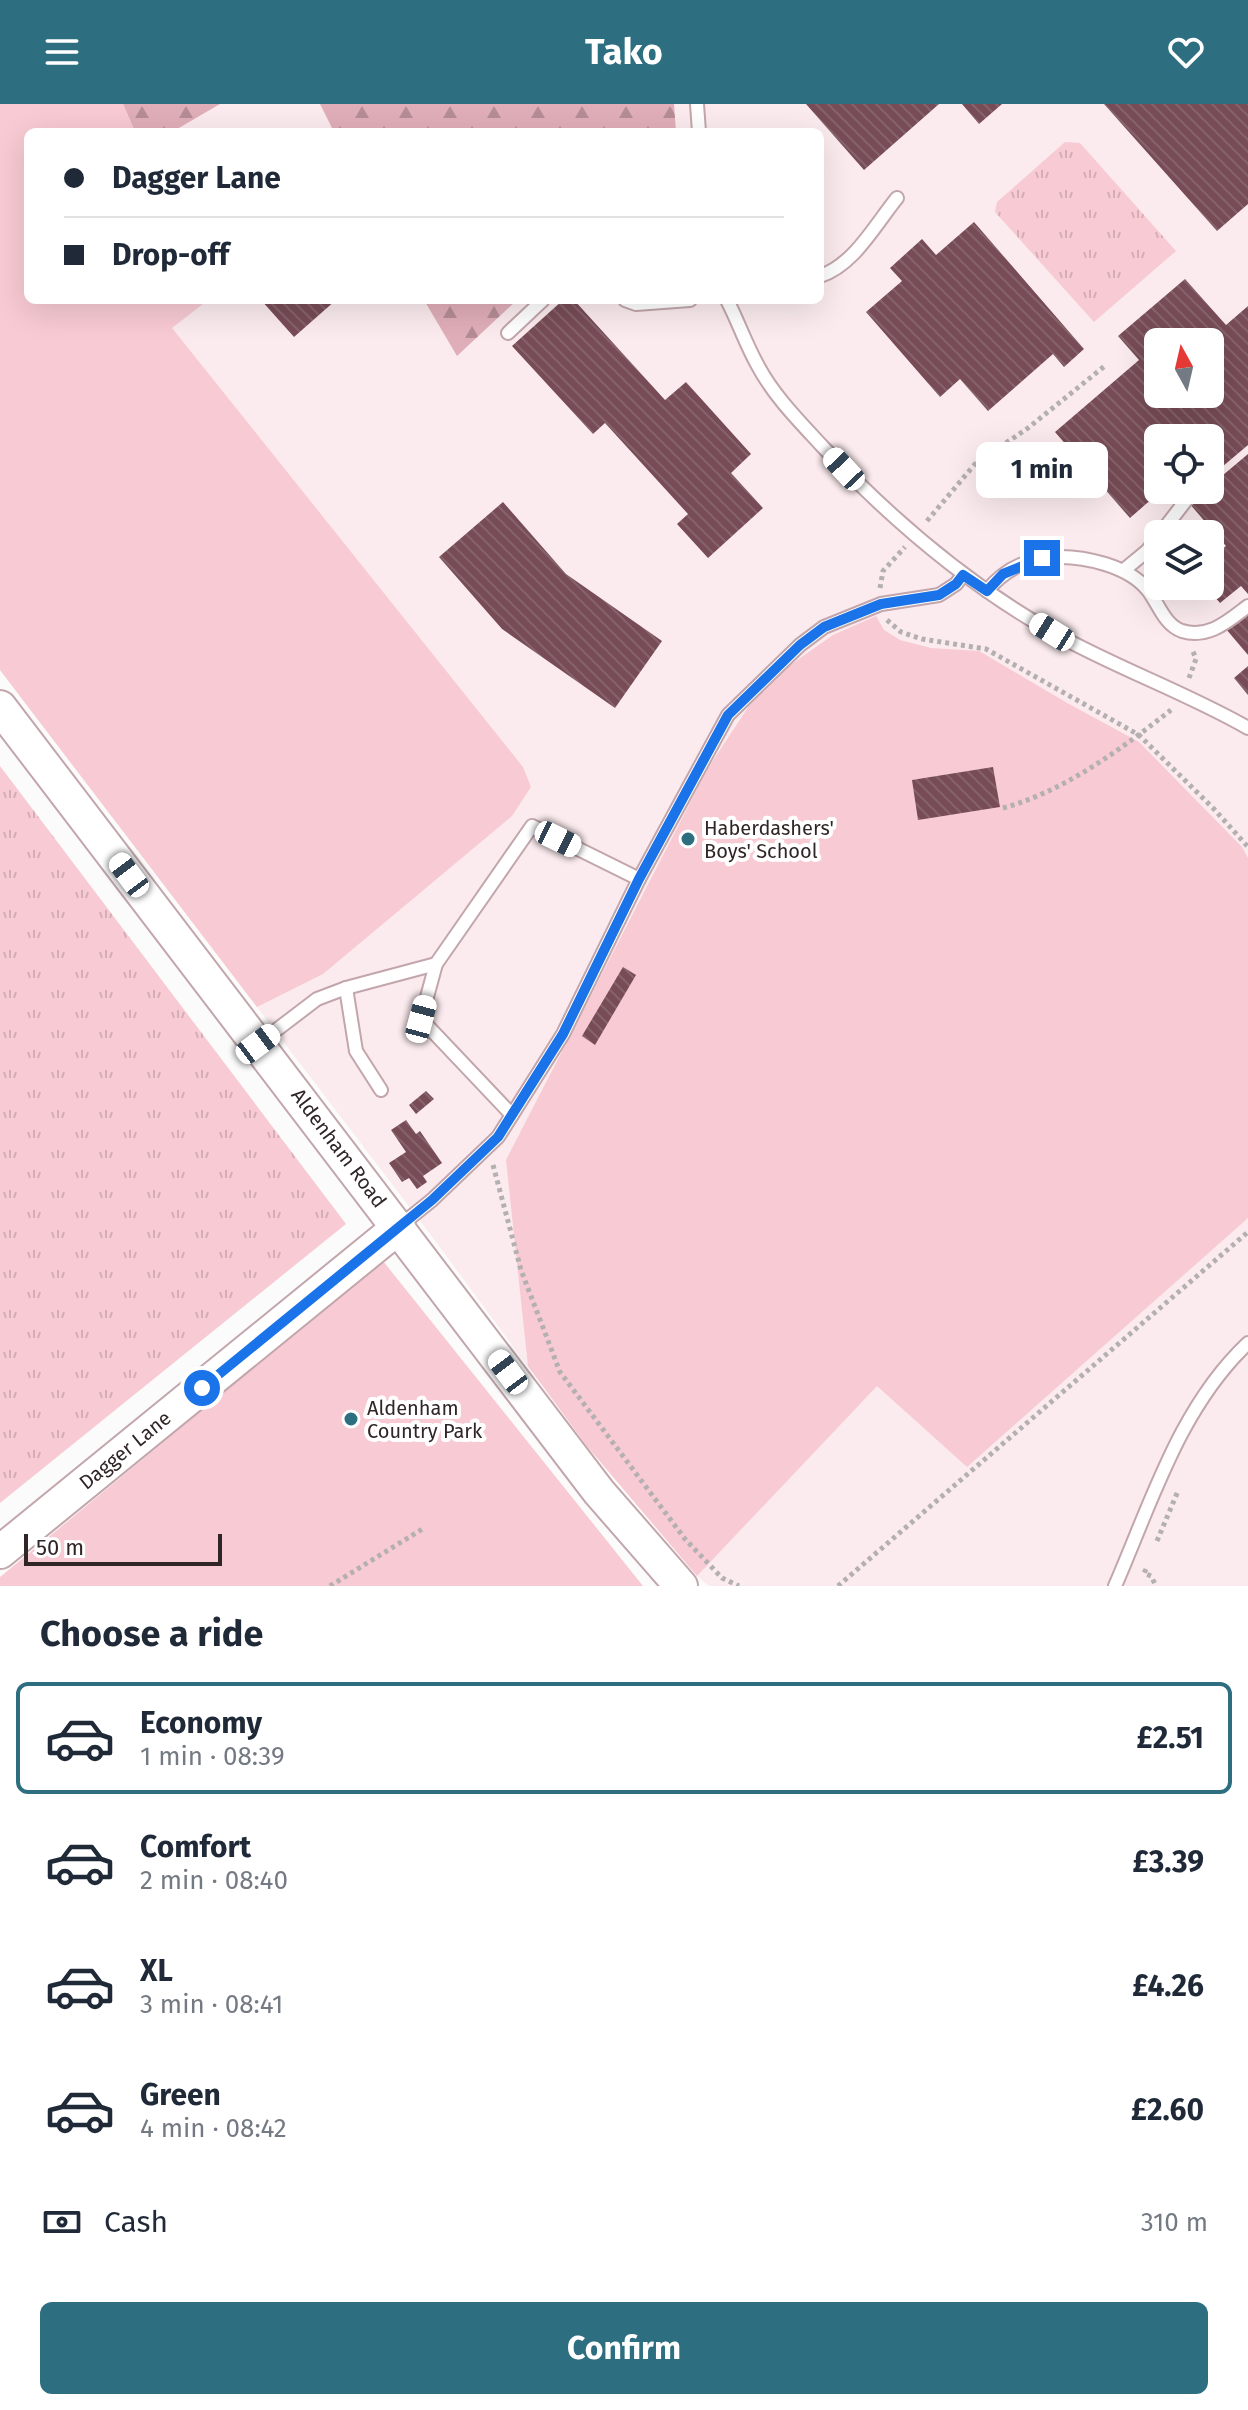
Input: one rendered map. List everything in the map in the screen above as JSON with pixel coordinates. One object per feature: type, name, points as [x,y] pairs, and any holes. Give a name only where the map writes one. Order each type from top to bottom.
[{"type":"street","name":"Aldenham Road","points":[[0,707],[599,1492],[681,1586]]},
{"type":"street","name":"Dagger Lane","points":[[0,1552],[399,1227]]},
{"type":"lane","points":[[697,104],[699,128]]},
{"type":"lane","points":[[824,274],[839,268],[850,257],[897,198]]},
{"type":"lane","points":[[508,333],[539,304]]},
{"type":"lane","points":[[729,304],[758,366],[783,403],[860,486],[963,575],[1052,632],[1182,696],[1204,703],[1248,728]]},
{"type":"lane","points":[[1171,520],[1183,504]]},
{"type":"lane","points":[[1124,570],[1144,553]]},
{"type":"lane","points":[[987,591],[1003,574],[1042,558],[1057,556],[1087,559],[1124,570],[1146,589],[1177,629],[1187,632],[1214,631],[1248,606]]},
{"type":"lane","points":[[399,1227],[498,1137],[563,1034],[639,879],[728,715],[800,645],[824,627],[881,604],[939,595],[956,584],[963,575]]},
{"type":"lane","points":[[512,1115],[421,1019],[436,964],[532,826],[639,879]]},
{"type":"lane","points":[[258,1044],[317,999],[436,964]]},
{"type":"lane","points":[[346,988],[356,1051],[381,1090]]},
{"type":"lane","points":[[1115,1586],[1187,1419],[1228,1362],[1248,1343]]},
{"type":"path","points":[[1003,808],[1047,793],[1139,735],[1175,707],[1196,659],[1187,632]]},
{"type":"path","points":[[488,1146],[521,1270],[560,1372],[685,1539],[722,1578],[739,1586]]},
{"type":"path","points":[[838,1586],[1248,1232]]},
{"type":"path","points":[[1156,1544],[1180,1486]]},
{"type":"path","points":[[330,1586],[424,1528]]},
{"type":"path","points":[[1150,1558],[1144,1573],[1151,1576],[1156,1586]]},
{"type":"shaded area","name":"Haberdashers' Boys' School","points":[[0,104],[1248,104],[1248,1586],[709,1586],[697,1576],[586,1445],[430,1234],[0,670]]},
{"type":"green space","points":[[0,104],[123,104],[133,128],[24,128],[24,304],[203,304],[172,328],[523,767],[531,787],[512,816],[323,974],[257,1007],[0,670]]},
{"type":"green space","points":[[123,104],[220,104],[179,128],[133,128]]},
{"type":"green space","points":[[320,104],[674,104],[676,128],[332,128]]},
{"type":"green space","points":[[1065,142],[1080,143],[1176,251],[1094,322],[995,212],[997,202]]},
{"type":"green space","points":[[426,304],[513,304],[457,356]]},
{"type":"green space","points":[[876,616],[884,630],[900,640],[931,648],[979,651],[1139,742],[1242,847],[1248,858],[1248,1218],[967,1467],[877,1386],[697,1576],[586,1445],[528,1366],[506,1160],[708,768],[749,706],[789,666],[833,635]]},
{"type":"green space","points":[[0,766],[346,1224],[0,1503]]},
{"type":"green space","name":"Aldenham Country Park","points":[[383,1261],[643,1586],[0,1586],[0,1577]]},
{"type":"building","points":[[806,104],[939,104],[864,170]]},
{"type":"building","points":[[962,104],[1002,104],[979,124]]},
{"type":"building","points":[[1104,104],[1248,104],[1248,204],[1217,231]]},
{"type":"building","points":[[974,222],[1084,349],[1064,367],[1053,354],[988,411],[960,379],[940,397],[866,312],[902,281],[890,268],[922,239],[936,255]]},
{"type":"building","points":[[1185,279],[1226,325],[1248,306],[1248,445],[1224,465],[1224,424],[1144,424],[1146,504],[1130,518],[1055,432],[1139,360],[1118,336]]},
{"type":"building","points":[[265,304],[331,304],[294,337]]},
{"type":"building","points":[[559,304],[578,304],[665,400],[686,382],[751,454],[731,473],[763,508],[708,558],[677,524],[688,514],[605,423],[593,434],[512,346]]},
{"type":"building","points":[[1248,454],[1248,594],[1241,586],[1224,600],[1224,520],[1204,520],[1190,504],[1224,504],[1224,474]]},
{"type":"building","points":[[503,502],[566,574],[662,641],[615,708],[502,629],[439,557]]},
{"type":"building","points":[[1248,611],[1248,655],[1226,629]]},
{"type":"building","points":[[1248,666],[1248,695],[1234,678]]},
{"type":"building","points":[[993,767],[1000,807],[918,820],[912,780]]},
{"type":"building","points":[[623,967],[636,975],[595,1045],[582,1036]]},
{"type":"building","points":[[426,1091],[434,1099],[416,1114],[409,1105]]},
{"type":"building","points":[[406,1120],[416,1134],[420,1131],[442,1163],[423,1176],[427,1182],[417,1189],[409,1178],[402,1182],[389,1163],[406,1152],[391,1130]]},
{"type":"place","name":"Haberdashers' Boys' School","points":[[688,839]]},
{"type":"place","name":"Aldenham Country Park","points":[[351,1419]]},
{"type":"route","points":[[202,1388],[432,1200],[498,1137],[563,1034],[639,879],[728,715],[800,645],[824,627],[881,604],[939,595],[956,584],[963,575],[987,591],[1003,574],[1042,558]]}]
